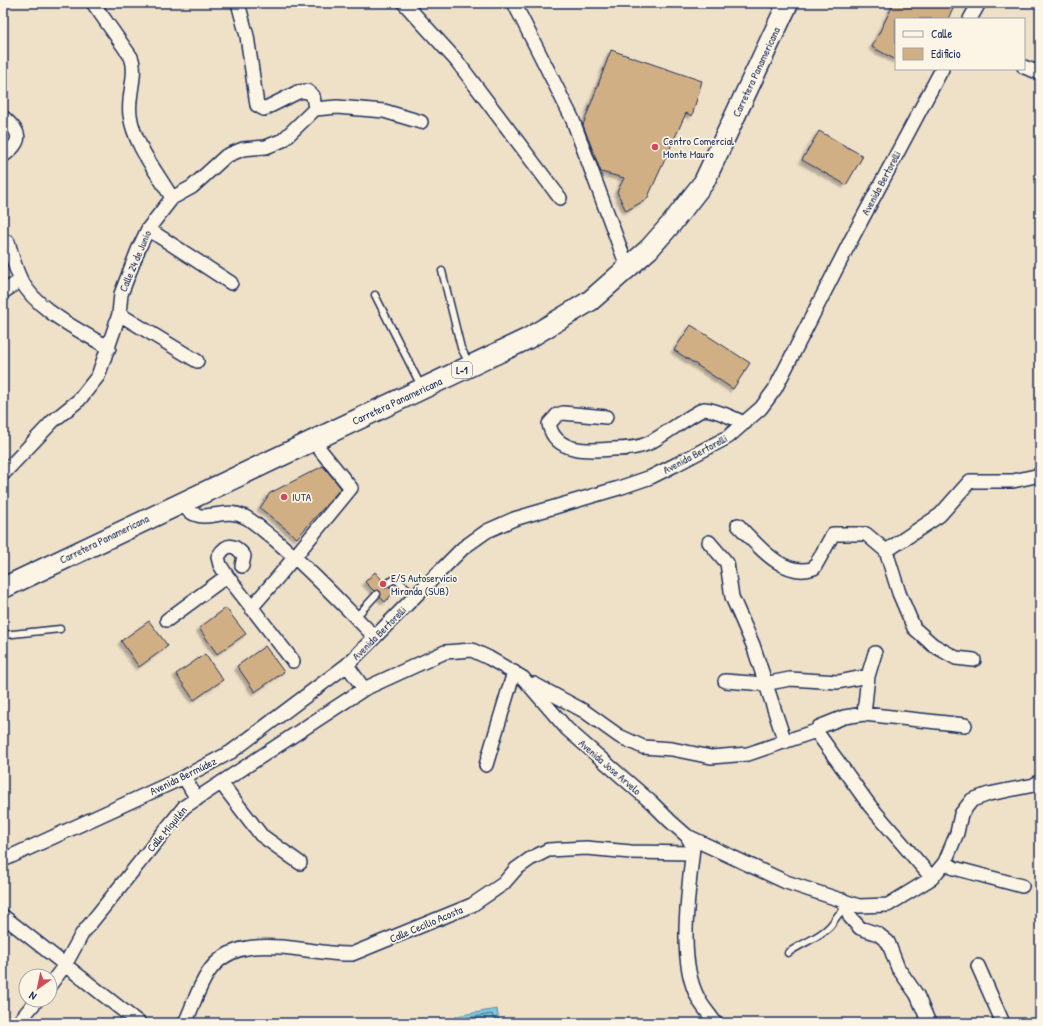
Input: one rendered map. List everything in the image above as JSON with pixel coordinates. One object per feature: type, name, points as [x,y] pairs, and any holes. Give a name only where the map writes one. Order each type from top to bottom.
[{"type":"main road","name":"Carretera Panamericana","points":[[3,588],[527,339],[590,301],[649,249],[672,223],[704,182],[788,3]]},
{"type":"street","points":[[93,3],[131,57],[134,64],[130,88],[130,115],[137,140],[172,198]]},
{"type":"street","points":[[238,3],[247,36],[257,105],[264,109],[298,92],[307,91],[313,96],[314,109],[337,107],[384,111],[421,122]]},
{"type":"street","points":[[404,3],[456,60],[560,198]]},
{"type":"street","points":[[514,3],[572,118],[628,269]]},
{"type":"street","points":[[971,18],[979,3]]},
{"type":"street","points":[[1025,67],[1040,73]]},
{"type":"street","name":"Avenida Bertorelli","points":[[347,665],[463,548],[487,531],[514,519],[651,477],[728,437],[761,408],[775,389],[852,238],[941,70]]},
{"type":"street","name":"Calle 24 de Junio","points":[[3,474],[53,422],[79,400],[98,376],[109,348],[119,314],[121,294],[148,229],[172,198],[192,187],[226,156],[243,149],[266,147],[283,140],[314,109]]},
{"type":"street","points":[[3,117],[16,129],[18,136],[16,142],[3,156]]},
{"type":"street","points":[[148,229],[230,283]]},
{"type":"street","points":[[8,242],[21,280],[27,291],[57,317],[109,348]]},
{"type":"street","points":[[3,292],[21,280]]},
{"type":"street","points":[[119,314],[197,361]]},
{"type":"street","points":[[606,417],[563,413],[557,416],[549,424],[553,436],[560,442],[584,452],[626,448],[648,444],[704,409],[714,410],[745,423]]},
{"type":"street","points":[[251,608],[351,488],[313,441]]},
{"type":"street","points":[[886,551],[940,514],[970,481],[1013,481],[1040,475]]},
{"type":"street","points":[[181,503],[195,516],[202,517],[226,512],[238,513],[249,519],[295,556],[375,637]]},
{"type":"street","points":[[738,525],[767,554],[790,568],[804,572],[814,568],[833,534],[866,534],[886,551],[899,593],[914,628],[933,645],[956,658],[974,660]]},
{"type":"street","points":[[709,542],[727,563],[732,597],[753,645],[764,684],[785,742]]},
{"type":"street","points":[[242,566],[244,556],[238,549],[230,546],[224,548],[218,557],[220,565],[227,576],[293,661]]},
{"type":"street","points":[[167,620],[227,576]]},
{"type":"street","name":"Avenida Jose Arvelo","points":[[364,689],[445,652],[472,650],[480,653],[519,675],[567,729],[652,803],[670,822],[687,836],[786,882],[845,904],[859,906],[888,905],[932,878],[945,862],[957,834],[961,814],[972,800],[989,794],[1034,785],[1040,781]]},
{"type":"street","points":[[864,714],[868,676],[875,654]]},
{"type":"street","points":[[347,665],[364,689]]},
{"type":"street","name":"Avenida Bermúdez","points":[[3,860],[184,777],[231,752],[347,665]]},
{"type":"street","points":[[486,765],[519,675],[584,711],[619,736],[642,747],[672,749],[711,757],[748,754],[816,731],[819,727],[834,720],[864,714],[965,725]]},
{"type":"street","points":[[725,681],[764,684],[790,679],[838,682],[868,676]]},
{"type":"street","name":"Calle Miquilén","points":[[58,974],[65,965],[82,934],[184,807],[364,689]]},
{"type":"street","points":[[816,731],[870,806],[932,878]]},
{"type":"street","points":[[184,777],[197,799]]},
{"type":"street","points":[[221,783],[261,835],[300,863]]},
{"type":"street","points":[[687,836],[693,847],[686,937],[688,969],[698,998],[715,1023]]},
{"type":"street","name":"Calle Cecilio Acosta","points":[[185,1023],[208,971],[229,954],[244,948],[278,947],[336,955],[352,954],[472,904],[503,884],[516,870],[530,859],[548,850],[586,848],[631,852],[692,853]]},
{"type":"street","points":[[945,862],[954,868],[1022,886]]},
{"type":"street","points":[[845,904],[850,917],[860,928],[878,934],[888,942],[898,968],[917,995],[930,1023]]},
{"type":"street","points":[[3,916],[139,1023]]},
{"type":"street","points":[[978,966],[1003,1023]]},
{"type":"street","points":[[18,1023],[30,1008]]},
{"type":"lane","points":[[442,271],[461,348],[471,366]]},
{"type":"lane","points":[[375,295],[422,389]]},
{"type":"lane","points":[[386,584],[395,579],[416,595]]},
{"type":"lane","points":[[356,617],[377,594]]},
{"type":"lane","points":[[3,635],[60,629]]},
{"type":"lane","points":[[788,954],[822,933],[831,925],[838,912],[845,904]]},
{"type":"water","points":[[497,1009],[499,1023],[457,1023],[456,1016]]},
{"type":"building","points":[[894,3],[956,3],[948,18],[895,18],[895,59],[872,47]]},
{"type":"building","points":[[611,50],[702,81],[692,116],[686,113],[647,199],[626,211],[617,192],[624,178],[601,172],[583,125]]},
{"type":"building","points":[[819,131],[863,156],[846,185],[802,160]]},
{"type":"building","points":[[691,325],[750,363],[733,389],[674,350]]},
{"type":"building","name":"IUTA","points":[[323,466],[341,488],[297,538],[260,508],[270,493]]},
{"type":"building","points":[[375,572],[383,581],[383,588],[390,587],[394,592],[385,602],[380,597],[380,591],[374,591],[365,582]]},
{"type":"building","points":[[226,608],[246,634],[217,654],[199,628]]},
{"type":"building","points":[[149,621],[168,646],[139,667],[121,641]]},
{"type":"building","points":[[265,646],[284,672],[255,692],[237,666]]},
{"type":"building","points":[[205,654],[223,680],[194,700],[176,674]]},
{"type":"place","name":"Centro Comercial Monte Mauro","points":[[655,147]]},
{"type":"place","name":"IUTA","points":[[284,497]]},
{"type":"place","name":"E/S Autoservicio Miranda (SUB)","points":[[383,584]]}]
